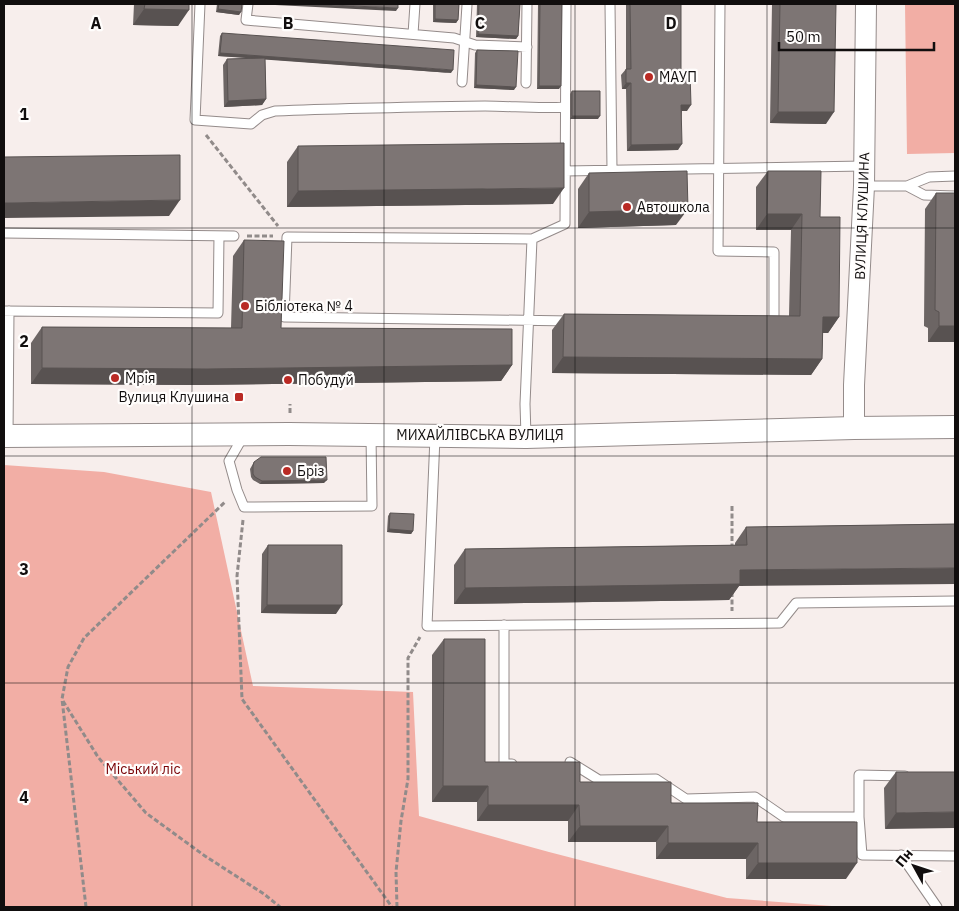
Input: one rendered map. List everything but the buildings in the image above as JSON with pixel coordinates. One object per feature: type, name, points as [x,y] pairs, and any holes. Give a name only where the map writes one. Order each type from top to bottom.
[{"type":"main road","name":"МИХАЙЛІВСЬКА ВУЛИЦЯ","points":[[6,436],[435,435],[526,437],[955,427]]},
{"type":"street","name":"ВУЛИЦЯ КЛУШИНА","points":[[854,428],[864,186],[866,4]]},
{"type":"lane","points":[[200,4],[195,120],[251,124],[262,115],[274,111],[390,106],[565,107]]},
{"type":"lane","points":[[248,4],[246,20],[454,38],[476,45],[527,47]]},
{"type":"lane","points":[[413,34],[415,4]]},
{"type":"lane","points":[[526,83],[528,4]]},
{"type":"lane","points":[[566,4],[565,224],[532,239],[286,236],[284,317],[578,321]]},
{"type":"lane","points":[[610,4],[612,170]]},
{"type":"lane","points":[[720,4],[718,252],[774,252],[774,323],[764,322]]},
{"type":"lane","points":[[462,82],[467,5]]},
{"type":"lane","points":[[565,171],[864,166]]},
{"type":"lane","points":[[864,186],[906,186],[929,177],[955,176]]},
{"type":"lane","points":[[906,186],[924,195],[955,196]]},
{"type":"lane","points":[[4,233],[234,236]]},
{"type":"lane","points":[[6,436],[6,311],[218,313],[220,236]]},
{"type":"lane","points":[[526,437],[525,404],[532,239]]},
{"type":"lane","points":[[244,435],[229,461],[244,507],[372,506],[371,435]]},
{"type":"lane","points":[[435,435],[427,626],[780,623],[796,603],[955,601]]},
{"type":"lane","points":[[504,625],[504,764],[523,764]]},
{"type":"lane","points":[[560,762],[570,762],[599,780],[656,779],[686,799],[755,798],[784,818],[858,817]]},
{"type":"lane","points":[[917,776],[859,775],[858,817],[862,855],[955,856]]},
{"type":"lane","points":[[901,855],[937,907]]},
{"type":"path","points":[[195,120],[286,236]]},
{"type":"path","points":[[234,236],[286,236]]},
{"type":"path","points":[[290,404],[290,414]]},
{"type":"path","points":[[86,907],[62,699],[68,667],[84,638],[237,490]]},
{"type":"path","points":[[732,506],[732,552]]},
{"type":"path","points":[[244,507],[236,576],[242,699],[392,907]]},
{"type":"path","points":[[732,586],[733,623]]},
{"type":"path","points":[[397,907],[396,872],[401,821],[408,779],[408,658],[427,626]]},
{"type":"path","points":[[62,699],[98,757],[146,813],[280,907]]},
{"type":"green space","points":[[905,4],[955,4],[955,153],[907,154]]},
{"type":"green space","name":"Міський ліс","points":[[4,465],[104,472],[211,492],[253,686],[413,692],[419,816],[727,898],[845,907],[4,907]]},
{"type":"place","name":"МАУП","points":[[649,77]]},
{"type":"place","name":"Автошкола","points":[[627,207]]},
{"type":"place","name":"Бібліотека № 4","points":[[245,306]]},
{"type":"place","name":"Мрія","points":[[115,378]]},
{"type":"place","name":"Побудуй","points":[[288,380]]},
{"type":"place","name":"Вулиця Клушина","points":[[239,397]]},
{"type":"place","name":"Бріз","points":[[287,471]]}]
